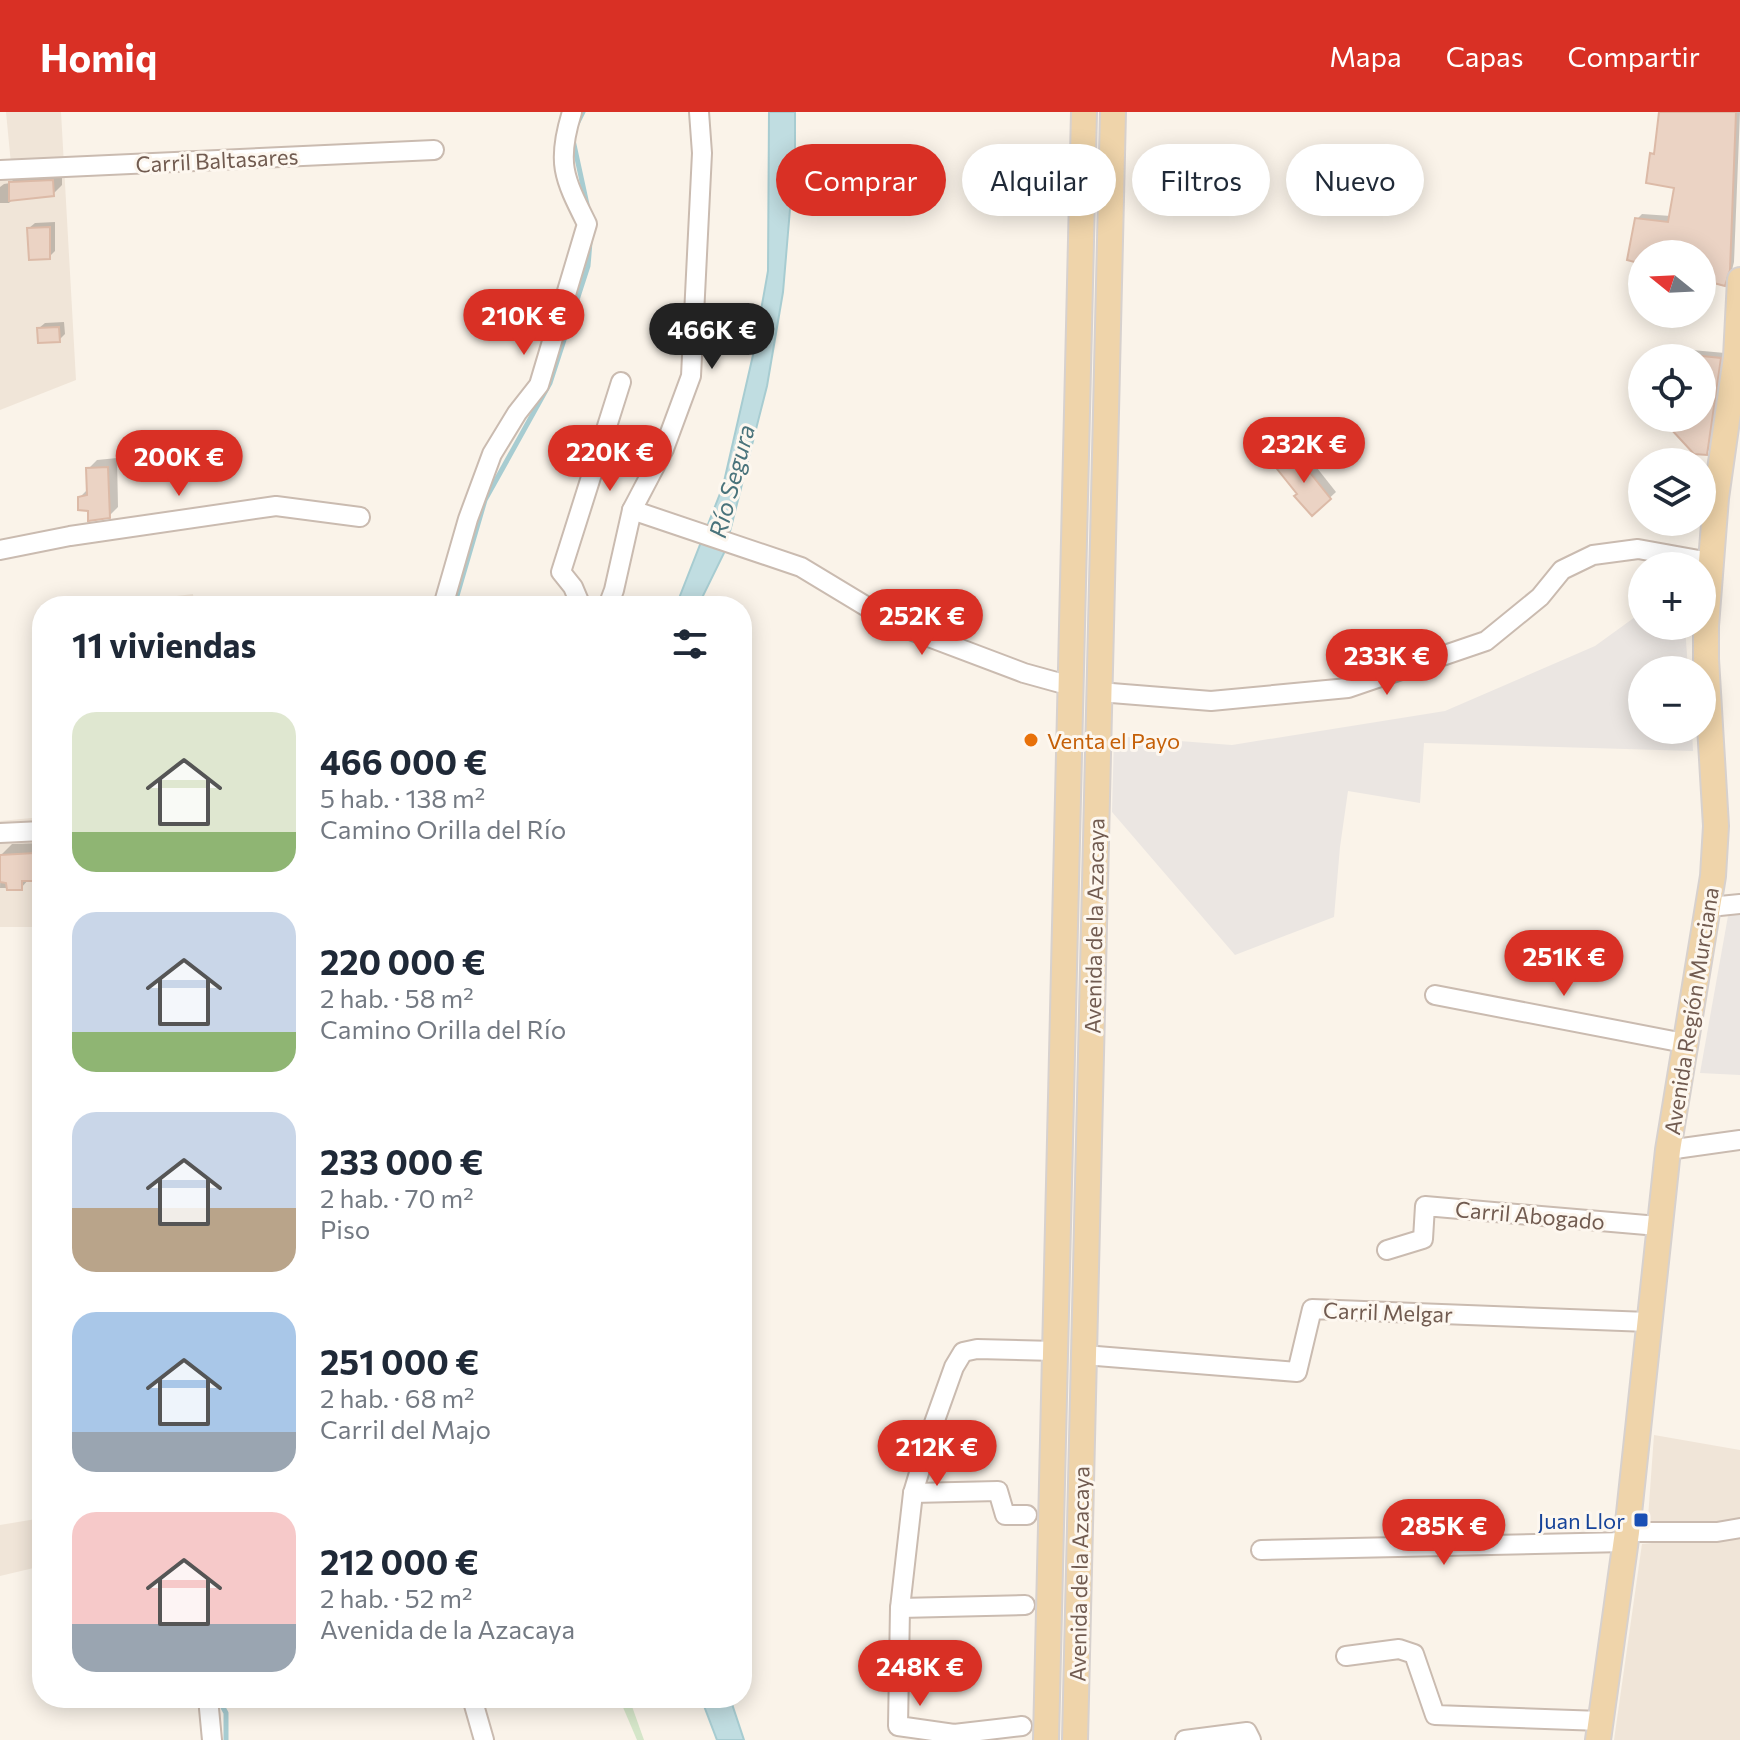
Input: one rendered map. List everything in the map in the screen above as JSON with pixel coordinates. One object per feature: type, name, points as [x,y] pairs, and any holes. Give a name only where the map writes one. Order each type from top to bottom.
[{"type":"main road","name":"Avenida de la Azacaya","points":[[1046,1740],[1084,112]]},
{"type":"main road","name":"Avenida de la Azacaya","points":[[1075,1740],[1113,112]]},
{"type":"main road","name":"Avenida Región Murciana","points":[[1711,552],[1721,452],[1736,357],[1740,280]]},
{"type":"main road","name":"Avenida Región Murciana","points":[[1599,1731],[1626,1537],[1668,1150],[1684,1043],[1710,907],[1716,826],[1707,640]]},
{"type":"street","points":[[446,596],[468,519],[492,454],[517,413],[539,385],[587,224],[564,178],[564,138],[572,112]]},
{"type":"street","points":[[612,596],[632,510],[664,449],[691,376],[702,153],[699,112]]},
{"type":"street","name":"Carril Baltasares","points":[[0,170],[434,150]]},
{"type":"street","points":[[577,596],[561,572],[621,382]]},
{"type":"street","points":[[0,550],[84,534],[276,506],[360,517]]},
{"type":"street","points":[[632,510],[801,567],[897,625],[1024,673],[1071,686]]},
{"type":"street","points":[[1099,692],[1211,701],[1348,688],[1486,641],[1540,597],[1562,570],[1593,555],[1638,549],[1655,552]]},
{"type":"street","points":[[0,833],[32,831]]},
{"type":"street","points":[[1710,907],[1740,904]]},
{"type":"street","points":[[1435,995],[1684,1043]]},
{"type":"street","points":[[1668,1150],[1740,1140]]},
{"type":"street","name":"Carril Abogado","points":[[1387,1250],[1423,1239],[1425,1206],[1658,1226]]},
{"type":"street","name":"Carril Melgar","points":[[1084,1355],[1297,1372],[1312,1309],[1648,1322]]},
{"type":"street","points":[[1022,1726],[954,1734],[898,1726],[900,1608],[913,1493],[939,1409],[954,1367],[963,1352],[977,1349],[1055,1351]]},
{"type":"street","points":[[913,1493],[998,1491],[1005,1515],[1027,1515]]},
{"type":"street","points":[[1261,1550],[1626,1537],[1740,1528]]},
{"type":"street","points":[[900,1608],[1025,1605]]},
{"type":"street","points":[[1346,1656],[1399,1649],[1414,1654],[1435,1715],[1599,1731]]},
{"type":"street","points":[[209,1708],[212,1740]]},
{"type":"street","points":[[475,1708],[484,1740]]},
{"type":"street","points":[[1185,1740],[1247,1732],[1251,1740]]},
{"type":"shaded area","points":[[6,112],[61,112],[76,380],[0,410],[0,165],[11,164]]},
{"type":"shaded area","points":[[1628,622],[1628,640],[1686,640],[1687,656],[1628,656],[1628,744],[1693,744],[1693,751],[1424,743],[1420,803],[1348,791],[1334,917],[1235,955],[1112,812],[1114,736],[1232,745],[1445,711],[1595,646]]},
{"type":"shaded area","points":[[32,818],[32,927],[0,927],[0,821]]},
{"type":"shaded area","points":[[1740,914],[1740,1075],[1700,1073],[1728,916]]},
{"type":"shaded area","points":[[1654,1435],[1740,1450],[1740,1528],[1647,1532]]},
{"type":"shaded area","points":[[32,1520],[32,1568],[0,1576],[0,1525]]},
{"type":"shaded area","points":[[1740,1534],[1740,1740],[1614,1740],[1642,1544]]},
{"type":"green space","points":[[623,1708],[633,1708],[644,1740],[637,1740]]},
{"type":"water","name":"Río Segura","points":[[769,112],[795,112],[795,144],[776,144],[776,216],[789,216],[783,292],[767,386],[725,551],[703,596],[680,596],[723,486],[753,355],[768,271]]},
{"type":"water","points":[[705,1708],[733,1708],[744,1740],[717,1740]]},
{"type":"building","points":[[1659,112],[1736,112],[1730,270],[1725,286],[1716,284],[1716,240],[1631,240],[1635,218],[1668,222],[1674,188],[1646,183],[1650,153],[1654,154]]},
{"type":"building","points":[[53,180],[54,196],[9,201],[9,182]]},
{"type":"building","points":[[50,227],[50,259],[29,260],[27,228]]},
{"type":"building","points":[[59,327],[60,342],[38,343],[37,328]]},
{"type":"building","points":[[1716,357],[1721,358],[1716,393]]},
{"type":"building","points":[[1674,432],[1710,432],[1708,448],[1688,448]]},
{"type":"building","points":[[1295,454],[1331,499],[1312,516],[1294,496],[1297,494],[1277,469]]},
{"type":"building","points":[[108,467],[110,518],[88,521],[88,511],[78,510],[78,497],[87,495],[86,468]]},
{"type":"building","points":[[32,853],[32,881],[22,881],[22,890],[7,890],[6,883],[0,882],[0,855]]},
{"type":"waterway","points":[[577,124],[583,112]]},
{"type":"waterway","points":[[573,140],[588,209]]},
{"type":"waterway","points":[[457,596],[485,500],[550,383],[588,266],[590,242]]},
{"type":"waterway","points":[[223,1708],[226,1740]]},
{"type":"place","name":"Venta el Payo","points":[[1031,740]]},
{"type":"place","name":"Juan Llor","points":[[1641,1520]]}]
